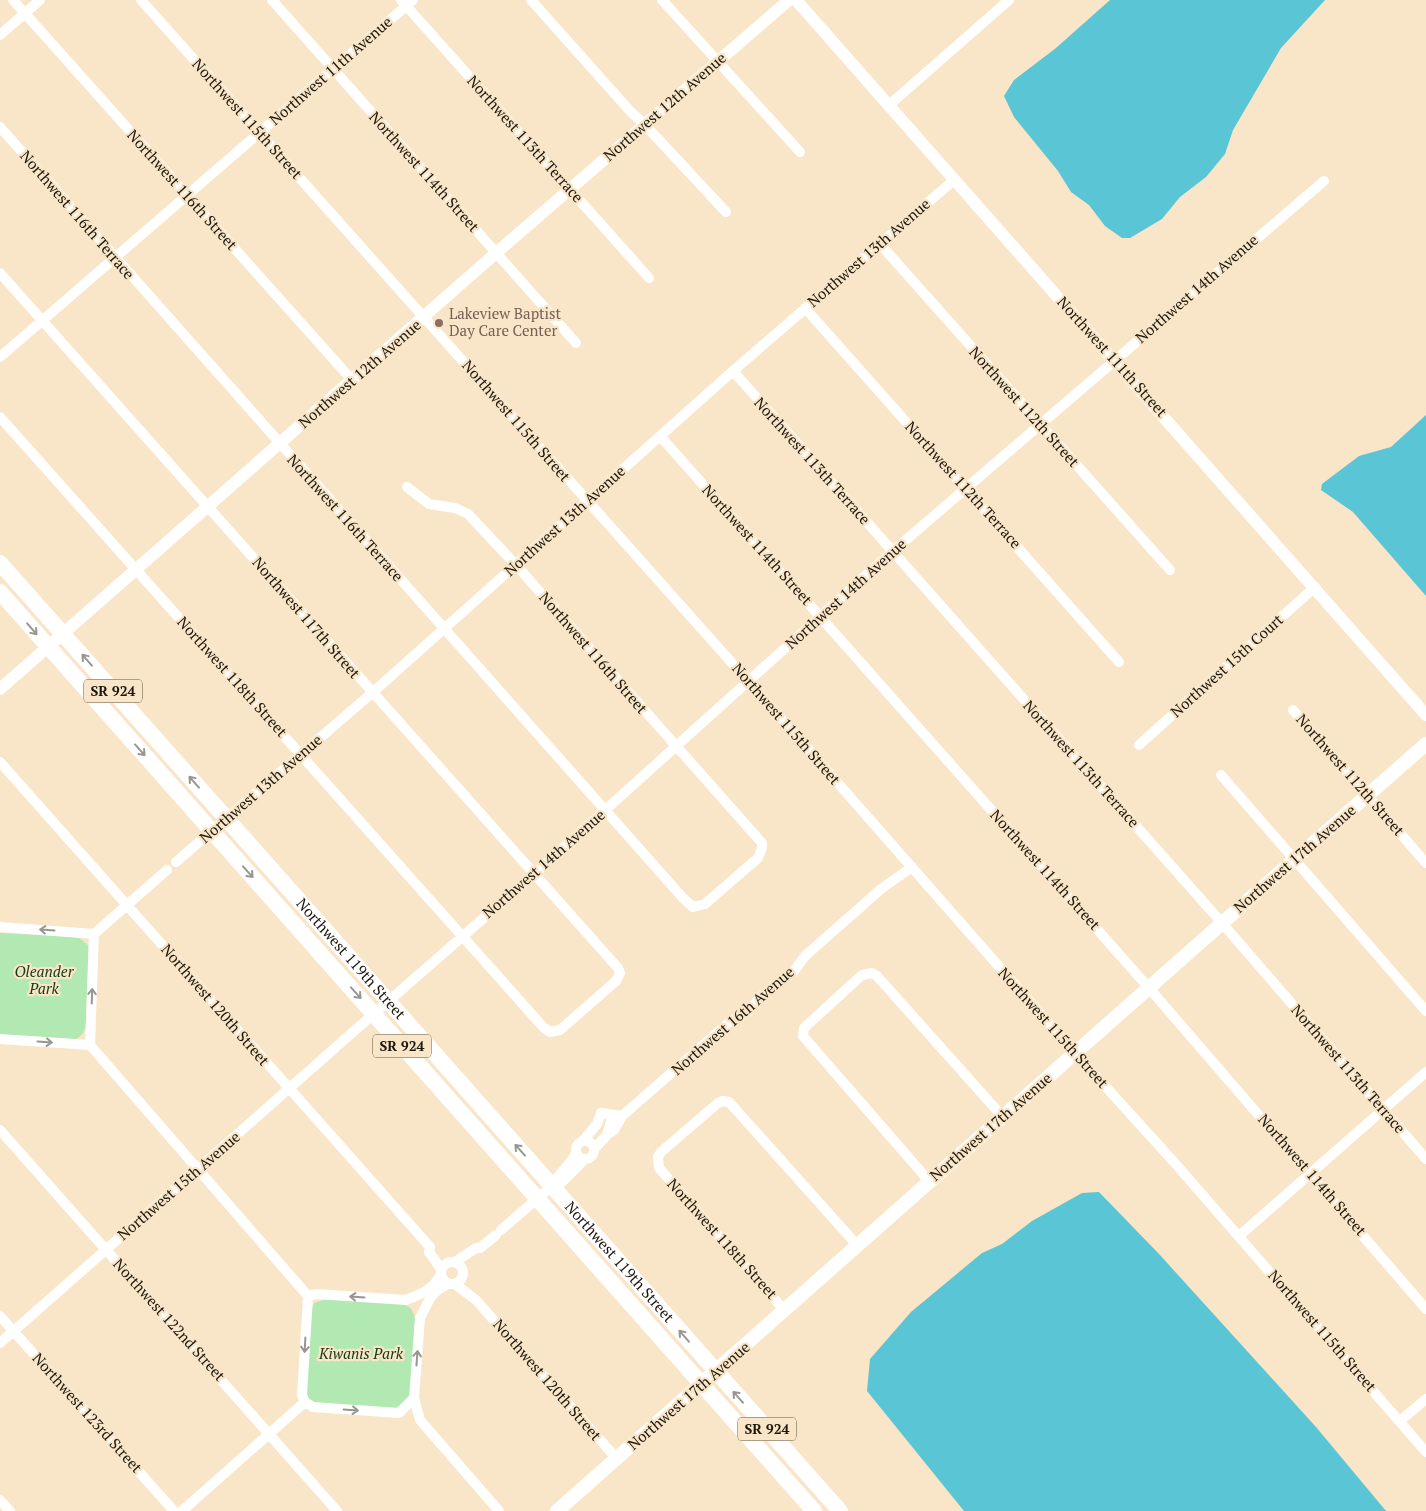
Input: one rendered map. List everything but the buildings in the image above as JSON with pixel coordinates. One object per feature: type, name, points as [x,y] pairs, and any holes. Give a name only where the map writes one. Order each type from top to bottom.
[{"type":"highway","name":"Northwest 119th Street","points":[[0,563],[840,1511]]},
{"type":"highway","name":"Northwest 119th Street","points":[[0,592],[814,1511]]},
{"type":"main road","name":"Northwest 17th Avenue","points":[[557,1511],[702,1386],[1002,1116],[1075,1054],[1426,744]]},
{"type":"street","name":"Northwest 116th Street","points":[[14,0],[352,380]]},
{"type":"street","points":[[0,35],[40,0]]},
{"type":"street","name":"Northwest 115th Street","points":[[141,0],[587,500],[1075,1054],[1239,1236],[1426,1452]]},
{"type":"street","name":"Northwest 114th Street","points":[[272,0],[576,343]]},
{"type":"street","points":[[531,0],[630,112],[646,126],[726,212]]},
{"type":"street","points":[[662,0],[800,152]]},
{"type":"street","name":"Northwest 12th Avenue","points":[[0,689],[496,253],[646,126],[717,61],[789,0]]},
{"type":"street","name":"Northwest 111th Street","points":[[796,0],[1426,715]]},
{"type":"street","points":[[888,106],[1009,0]]},
{"type":"street","name":"Northwest 11th Avenue","points":[[0,357],[333,70],[407,2]]},
{"type":"street","name":"Northwest 113th Terrace","points":[[407,2],[569,190],[649,278]]},
{"type":"street","name":"Northwest 116th Terrace","points":[[0,127],[604,811],[693,907]]},
{"type":"street","name":"Northwest 13th Avenue","points":[[176,862],[372,693],[733,371],[954,180]]},
{"type":"street","name":"Northwest 14th Avenue","points":[[374,1014],[676,748],[893,551],[1324,181]]},
{"type":"street","name":"Northwest 112th Street","points":[[880,244],[1170,570]]},
{"type":"street","name":"Northwest 117th Street","points":[[0,273],[613,963],[620,973],[616,981],[560,1030],[550,1032],[544,1028]]},
{"type":"street","name":"Northwest 112th Terrace","points":[[805,308],[1119,662]]},
{"type":"street","name":"Northwest 113th Terrace","points":[[733,371],[1222,923],[1426,1159]]},
{"type":"street","name":"Northwest 118th Street","points":[[0,417],[544,1028]]},
{"type":"street","name":"Northwest 114th Street","points":[[660,436],[1149,988],[1426,1309]]},
{"type":"street","name":"Northwest 116th Street","points":[[407,487],[430,504],[455,508],[468,514],[516,565],[762,843],[758,858],[705,904],[693,907]]},
{"type":"street","name":"Northwest 15th Court","points":[[1139,745],[1315,588]]},
{"type":"street","name":"Northwest 112th Street","points":[[1293,710],[1426,863]]},
{"type":"street","name":"Northwest 120th Street","points":[[0,762],[430,1247],[434,1247],[452,1262],[460,1265],[476,1295],[476,1300]]},
{"type":"street","points":[[1221,775],[1426,1011]]},
{"type":"street","name":"Northwest 16th Avenue","points":[[552,1186],[561,1183],[585,1159],[592,1155],[594,1149],[607,1132],[614,1130],[618,1116],[732,1020],[748,1012],[760,997],[794,970],[805,956],[881,889],[912,867]]},
{"type":"street","points":[[0,927],[94,934],[167,870]]},
{"type":"street","points":[[94,934],[90,1045],[308,1296],[302,1395],[305,1402],[313,1407],[399,1413],[420,1420]]},
{"type":"street","points":[[929,1181],[805,1041],[802,1032],[862,974],[872,973],[877,976],[1002,1116]]},
{"type":"street","name":"Northwest 15th Avenue","points":[[0,1343],[374,1014]]},
{"type":"street","points":[[0,1040],[90,1045]]},
{"type":"street","points":[[1239,1236],[1426,1072]]},
{"type":"street","name":"Northwest 118th Street","points":[[785,1311],[659,1168],[658,1157],[661,1152],[724,1101],[733,1106],[857,1245]]},
{"type":"street","name":"Northwest 16th Avenue","points":[[480,1248],[552,1186],[556,1177],[567,1168],[576,1153],[577,1144],[583,1141],[597,1124],[601,1113],[618,1116]]},
{"type":"street","points":[[597,1124],[607,1132]]},
{"type":"street","name":"Northwest 122nd Street","points":[[0,1130],[337,1511]]},
{"type":"street","points":[[583,1141],[589,1142],[594,1149]]},
{"type":"street","points":[[576,1153],[579,1158],[585,1159]]},
{"type":"street","name":"Northwest 120th Street","points":[[430,1247],[429,1252],[441,1272],[452,1284],[476,1300],[617,1459]]},
{"type":"street","points":[[308,1296],[316,1294],[406,1300],[427,1291],[435,1284],[441,1272],[452,1262],[476,1248],[480,1248],[480,1252],[452,1284],[428,1299],[420,1318],[414,1398],[420,1420],[499,1511]]},
{"type":"street","points":[[406,1300],[416,1309],[420,1318]]},
{"type":"street","name":"Northwest 123rd Street","points":[[0,1316],[174,1511]]},
{"type":"street","points":[[399,1413],[414,1398]]},
{"type":"street","points":[[1400,1421],[1426,1399]]},
{"type":"street","points":[[182,1511],[305,1402]]},
{"type":"street","points":[[0,1500],[10,1511]]},
{"type":"green space","name":"Oleander Park","points":[[0,933],[78,937],[89,946],[86,1023],[84,1031],[80,1036],[74,1040],[0,1035]]},
{"type":"green space","name":"Kiwanis Park","points":[[326,1299],[401,1304],[412,1310],[415,1319],[411,1395],[403,1407],[320,1404],[308,1400],[306,1394],[311,1312],[314,1303]]},
{"type":"water","points":[[1110,0],[1325,0],[1281,48],[1233,130],[1225,154],[1206,177],[1180,197],[1162,219],[1130,238],[1122,238],[1105,226],[1089,205],[1071,192],[1058,171],[1014,117],[1004,96],[1014,80],[1056,48]]},
{"type":"water","points":[[1426,415],[1426,596],[1353,512],[1321,490],[1322,484],[1359,456],[1391,447]]},
{"type":"water","points":[[1099,1192],[1159,1254],[1316,1427],[1386,1511],[964,1511],[867,1391],[870,1359],[911,1312],[982,1253],[1002,1244],[1032,1221],[1082,1193]]},
{"type":"place","name":"Lakeview Baptist Day Care Center","points":[[439,323]]}]
